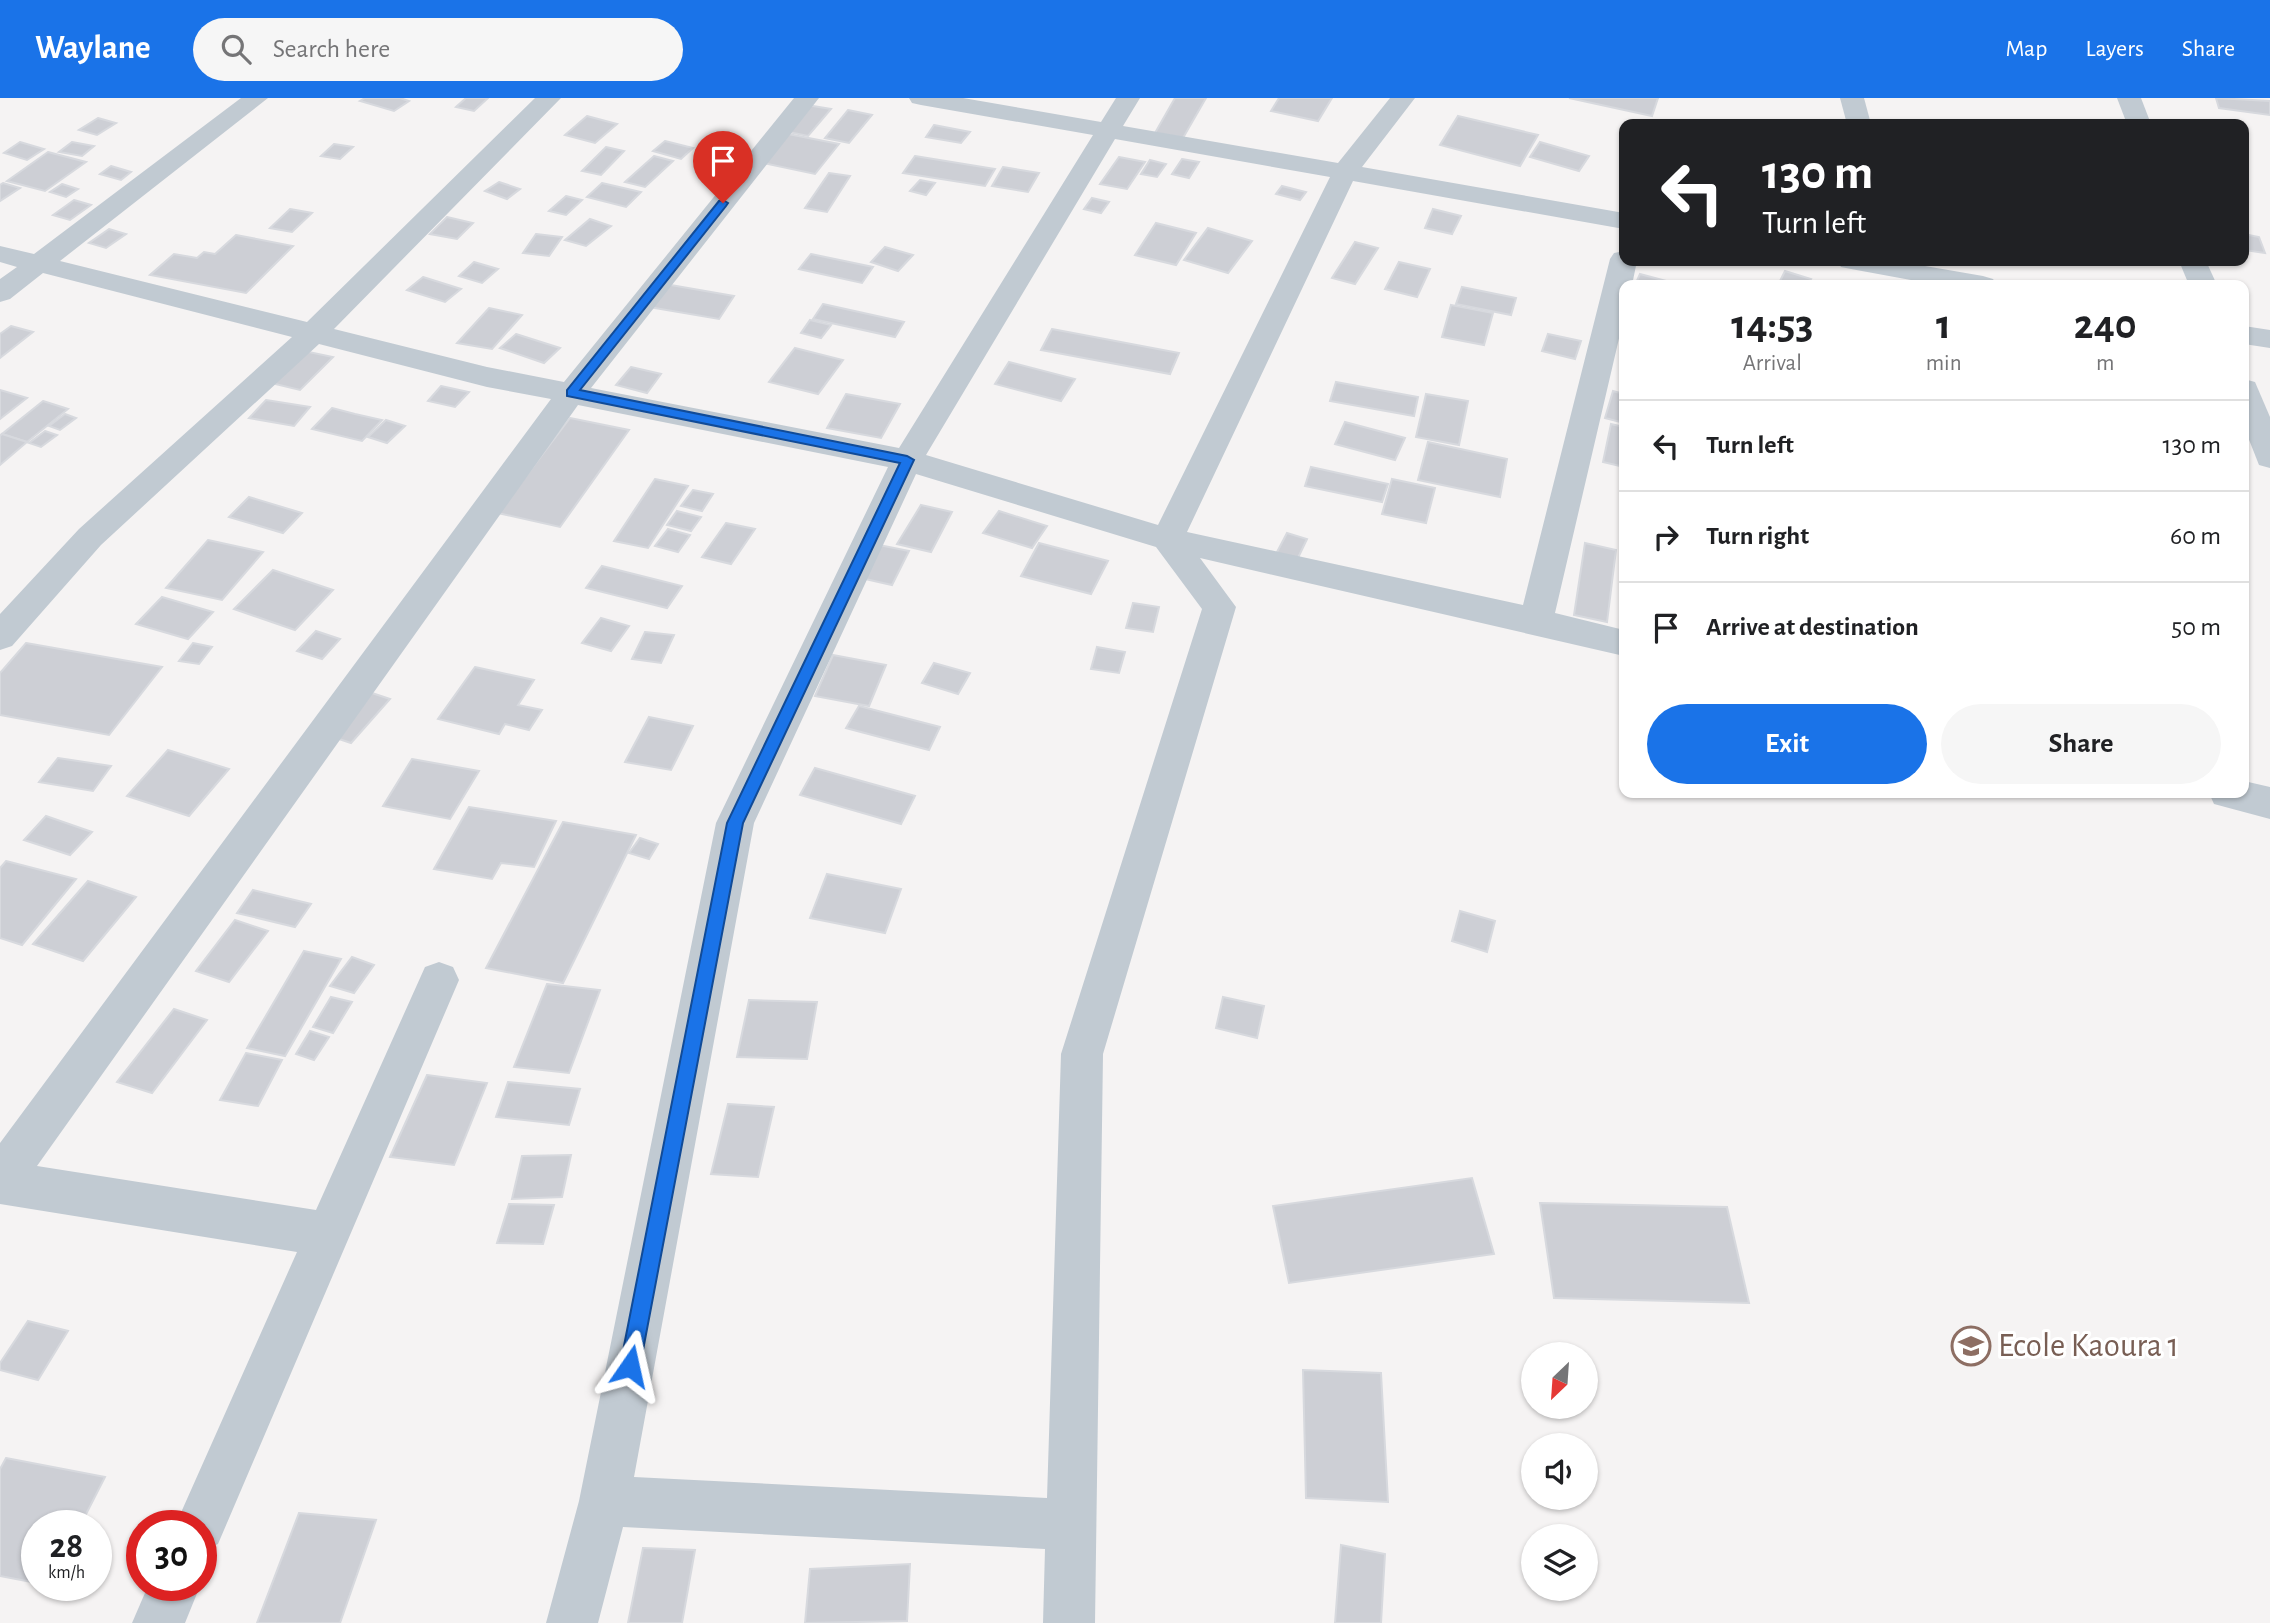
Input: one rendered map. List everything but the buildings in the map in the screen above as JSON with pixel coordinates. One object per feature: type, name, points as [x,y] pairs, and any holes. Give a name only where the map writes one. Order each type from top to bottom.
[{"type":"street","points":[[0,293],[256,98]]},
{"type":"street","points":[[0,637],[90,537],[313,333],[549,98]]},
{"type":"street","points":[[327,1234],[0,1181],[571,393],[807,98]]},
{"type":"street","points":[[921,98],[1619,220]]},
{"type":"street","points":[[572,1623],[604,1502],[735,823],[907,460],[1106,130],[1128,98]]},
{"type":"street","points":[[1167,539],[1345,172],[1403,98]]},
{"type":"street","points":[[1852,98],[1858,119]]},
{"type":"street","points":[[2129,98],[2138,119]]},
{"type":"street","points":[[0,254],[487,377],[907,460],[1167,539],[1619,642]]},
{"type":"street","points":[[1536,621],[1622,266]]},
{"type":"street","points":[[1871,266],[1950,280]]},
{"type":"street","points":[[2249,336],[2270,339]]},
{"type":"street","points":[[2249,402],[2270,457]]},
{"type":"street","points":[[1069,1623],[1082,1054],[1219,607],[1167,539]]},
{"type":"street","points":[[2248,798],[2270,803]]},
{"type":"street","points":[[207,1510],[439,980]]},
{"type":"street","points":[[604,1502],[1072,1525]]},
{"type":"street","points":[[158,1623],[168,1601]]},
{"type":"place","name":"Ecole Kaoura 1","points":[[1971,1346]]},
{"type":"route","points":[[630,1366],[735,823],[907,460],[571,393],[723,203]]}]
